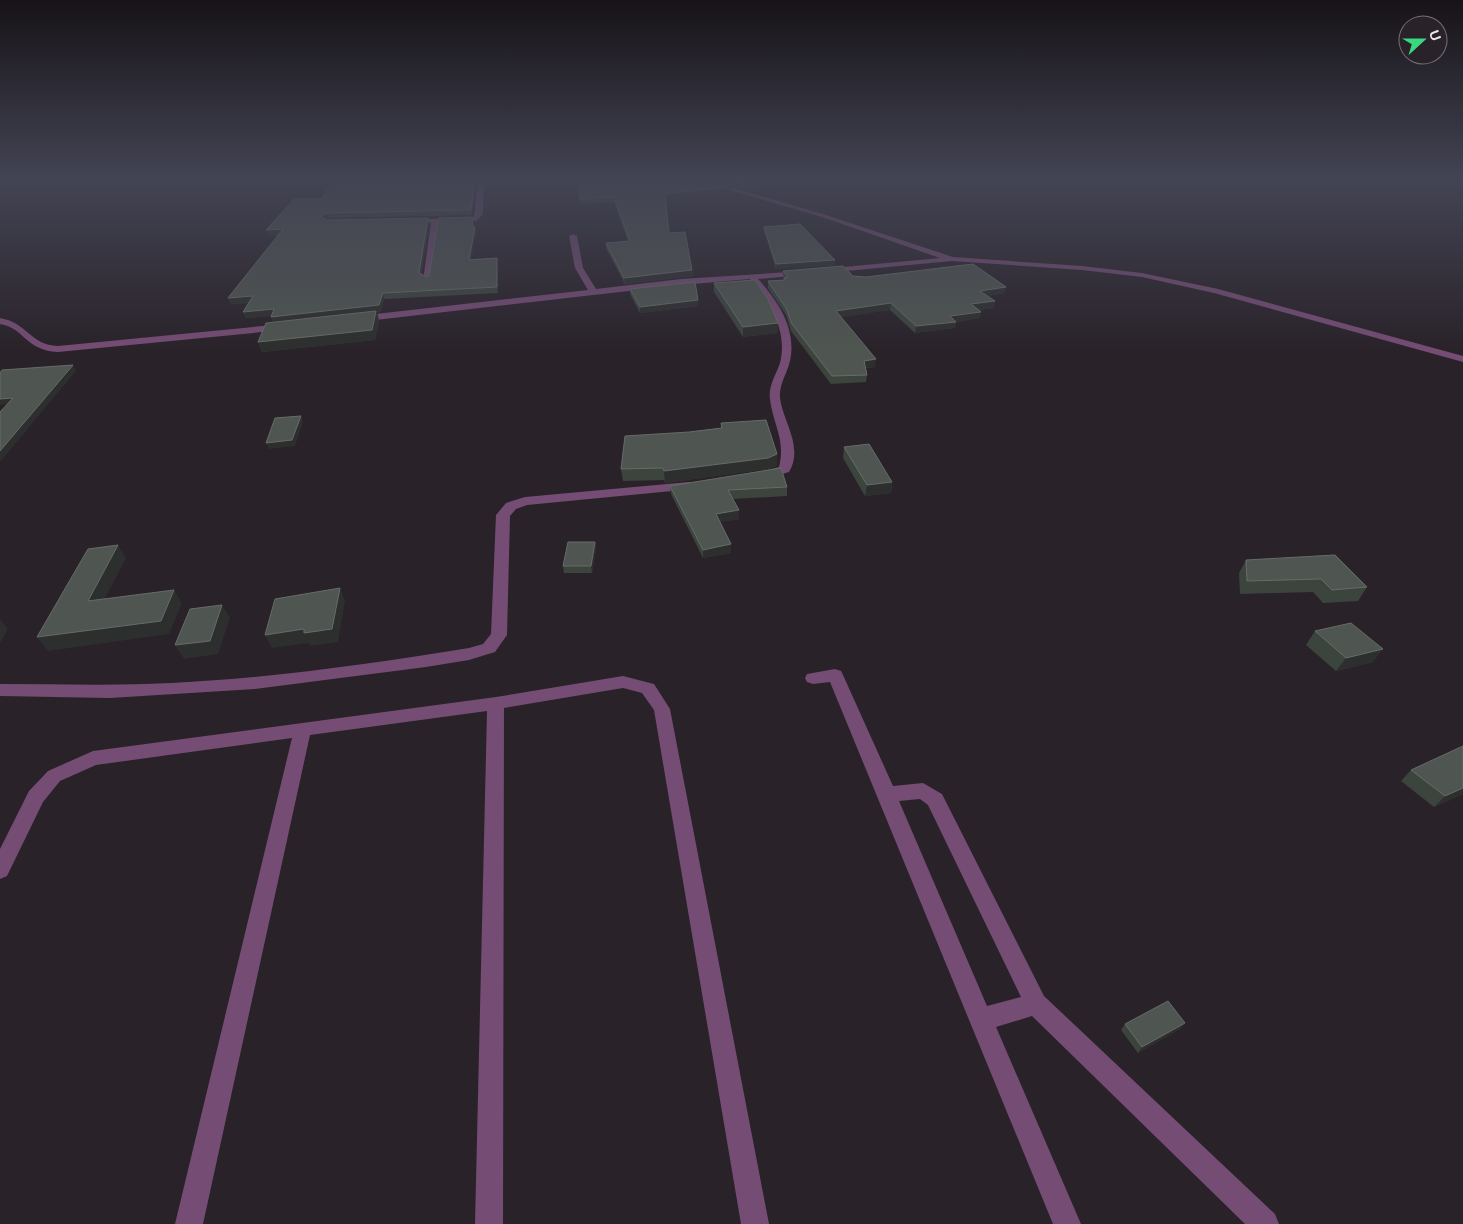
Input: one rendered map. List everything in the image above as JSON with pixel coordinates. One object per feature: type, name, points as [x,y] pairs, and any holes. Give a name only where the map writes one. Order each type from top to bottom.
[{"type":"street","points":[[426,278],[433,237]]},
{"type":"street","points":[[573,237],[579,268],[593,292]]},
{"type":"street","points":[[887,237],[952,259]]},
{"type":"street","points":[[345,321],[593,292],[952,259],[1082,268],[1166,280],[1463,359]]},
{"type":"street","points":[[751,276],[767,294],[784,326],[789,344],[784,364],[775,385],[775,400],[788,438],[789,454],[785,469],[751,477]]},
{"type":"street","points":[[0,321],[13,322],[36,344],[50,349],[72,349],[292,326]]},
{"type":"street","points":[[0,690],[124,691],[202,688],[314,678],[469,654],[489,648],[499,635],[503,515],[511,506],[525,502],[704,484]]},
{"type":"street","points":[[813,678],[834,675],[887,794],[1067,1224]]},
{"type":"street","points":[[0,870],[36,797],[54,776],[93,758],[496,703],[623,682],[648,688],[662,709],[755,1224]]},
{"type":"street","points":[[489,1224],[496,703]]},
{"type":"street","points":[[189,1224],[303,729]]},
{"type":"street","points":[[887,794],[923,791],[936,800],[1036,1004],[1265,1224]]},
{"type":"street","points":[[982,1018],[1036,1004]]},
{"type":"building","points":[[277,237],[425,237],[419,273],[427,277],[429,275],[436,237],[473,237],[469,260],[497,258],[497,287],[383,293],[379,305],[271,317],[274,309],[243,312],[253,296],[228,298]]},
{"type":"building","points":[[629,237],[686,237],[692,270],[624,278],[606,243],[630,241]]},
{"type":"building","points":[[767,237],[813,237],[835,260],[776,264]]},
{"type":"building","points":[[973,264],[1006,287],[980,291],[995,301],[971,304],[981,312],[950,316],[956,322],[916,326],[891,303],[836,311],[876,359],[864,361],[867,375],[832,376],[792,324],[786,308],[768,281],[785,280],[784,278],[788,277],[783,271],[843,266],[853,276],[866,277]]},
{"type":"building","points":[[755,280],[768,299],[778,323],[743,327],[714,283]]},
{"type":"building","points":[[695,282],[698,300],[640,307],[630,289]]},
{"type":"building","points":[[376,311],[372,330],[258,342],[266,323]]},
{"type":"building","points":[[73,365],[0,451],[0,412],[13,398],[0,399],[0,373],[2,370]]},
{"type":"building","points":[[301,416],[292,440],[266,443],[275,418]]},
{"type":"building","points":[[766,420],[777,454],[768,458],[664,471],[663,468],[621,469],[625,436],[689,432],[722,428],[721,423]]},
{"type":"building","points":[[869,444],[892,482],[867,485],[844,447]]},
{"type":"building","points":[[781,468],[787,487],[728,490],[739,510],[716,514],[731,544],[703,550],[670,486]]},
{"type":"building","points":[[568,542],[595,542],[591,566],[563,566]]},
{"type":"building","points":[[118,545],[88,601],[174,590],[161,621],[37,637],[88,549]]},
{"type":"building","points":[[1335,555],[1367,587],[1332,590],[1321,579],[1247,581],[1246,560]]},
{"type":"building","points":[[340,588],[332,629],[304,633],[304,629],[265,635],[275,599]]},
{"type":"building","points":[[222,605],[210,641],[175,645],[190,609]]},
{"type":"building","points":[[1351,623],[1383,649],[1346,658],[1315,631]]},
{"type":"building","points":[[1463,746],[1463,788],[1445,796],[1411,770]]},
{"type":"building","points":[[1168,1001],[1185,1023],[1142,1047],[1125,1024]]}]
